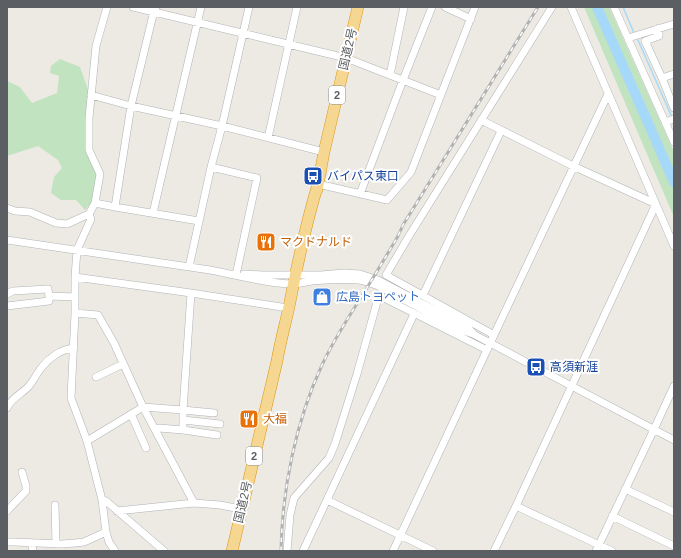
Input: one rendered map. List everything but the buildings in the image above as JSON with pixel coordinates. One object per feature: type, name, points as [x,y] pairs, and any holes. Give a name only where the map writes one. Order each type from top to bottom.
[{"type":"highway","name":"国道2号","points":[[232,551],[288,308],[315,209],[324,152],[358,7]]},
{"type":"highway","name":"国道2号","points":[[277,361],[286,338],[297,279]]},
{"type":"street","points":[[7,208],[30,212],[56,223],[67,224],[89,214],[95,203],[100,174],[89,150],[89,118],[96,46],[107,7]]},
{"type":"street","points":[[133,7],[155,10],[243,34],[346,58],[441,95]]},
{"type":"street","points":[[153,213],[201,7]]},
{"type":"street","points":[[189,267],[249,7]]},
{"type":"street","points":[[268,138],[297,7]]},
{"type":"street","points":[[390,75],[404,7]]},
{"type":"street","points":[[360,194],[432,7]]},
{"type":"street","points":[[445,7],[471,19]]},
{"type":"street","points":[[318,184],[387,200],[411,172],[475,7]]},
{"type":"street","points":[[494,335],[386,275],[552,7]]},
{"type":"street","points":[[571,7],[674,246]]},
{"type":"street","points":[[614,7],[674,142]]},
{"type":"street","points":[[115,207],[131,106],[155,10]]},
{"type":"street","points":[[628,38],[674,24]]},
{"type":"street","points":[[659,28],[659,36],[645,41],[674,108]]},
{"type":"street","points":[[662,78],[674,74]]},
{"type":"street","points":[[393,551],[486,350],[608,94]]},
{"type":"street","points":[[91,95],[324,152]]},
{"type":"street","points":[[665,122],[674,119]]},
{"type":"street","points":[[481,120],[574,166],[656,204]]},
{"type":"street","points":[[422,295],[501,130]]},
{"type":"street","points":[[211,167],[257,178],[236,275]]},
{"type":"street","points":[[95,203],[199,221]]},
{"type":"street","points":[[494,551],[656,204]]},
{"type":"street","points":[[89,214],[91,219],[77,250],[71,398],[87,441],[102,500],[106,532],[115,551]]},
{"type":"street","points":[[7,240],[189,267],[236,275],[244,278],[297,279],[344,273],[360,274],[378,280],[467,327],[473,334],[674,440]]},
{"type":"street","points":[[75,277],[288,308]]},
{"type":"street","points":[[7,294],[12,291],[48,289],[49,296],[49,301],[7,306],[7,301]]},
{"type":"street","points":[[183,430],[191,293]]},
{"type":"street","points":[[49,296],[75,297]]},
{"type":"street","points":[[287,551],[290,515],[294,498],[329,458],[335,444],[380,296],[486,350]]},
{"type":"street","points":[[75,313],[98,315],[114,344],[143,407],[194,503]]},
{"type":"street","points":[[303,551],[414,314]]},
{"type":"street","points":[[7,408],[10,402],[29,386],[43,366],[57,354],[66,349],[74,348]]},
{"type":"street","points":[[96,377],[123,364]]},
{"type":"street","points":[[597,548],[674,386]]},
{"type":"street","points":[[87,441],[143,407],[214,413]]},
{"type":"street","points":[[131,414],[146,448]]},
{"type":"street","points":[[183,420],[220,424]]},
{"type":"street","points":[[156,430],[158,428],[183,430],[217,435]]},
{"type":"street","points":[[7,511],[26,491],[22,472]]},
{"type":"street","points":[[625,489],[674,512]]},
{"type":"street","points":[[102,500],[106,501],[164,551]]},
{"type":"street","points":[[327,500],[433,551]]},
{"type":"street","points":[[117,511],[194,503],[220,504],[241,509]]},
{"type":"street","points":[[55,505],[56,544]]},
{"type":"street","points":[[516,506],[597,548],[612,551]]},
{"type":"street","points":[[612,516],[674,546]]},
{"type":"street","points":[[7,542],[56,544],[75,543],[84,542],[106,532]]},
{"type":"street","points":[[31,543],[33,551]]},
{"type":"street","points":[[45,551],[46,543]]},
{"type":"green space","points":[[584,7],[609,7],[674,152],[674,217]]},
{"type":"green space","points":[[60,59],[80,67],[90,95],[87,124],[85,129],[88,132],[98,176],[91,203],[85,210],[76,200],[61,200],[51,193],[54,177],[62,168],[58,160],[38,146],[7,156],[7,81],[20,87],[32,103],[57,93],[59,76],[50,73],[51,66]]},
{"type":"waterway","points":[[597,7],[674,182]]},
{"type":"waterway","points":[[623,7],[634,33]]},
{"type":"waterway","points":[[638,40],[671,115]]},
{"type":"railway","points":[[281,551],[284,504],[292,456],[305,409],[322,365],[337,336],[390,250],[403,225],[538,7]]},
{"type":"place","name":"バイパス東口","points":[[313,176]]},
{"type":"place","name":"マクドナルド","points":[[266,242]]},
{"type":"place","name":"広島トヨペット","points":[[322,297]]},
{"type":"place","name":"高須新涯","points":[[536,367]]},
{"type":"place","name":"大福","points":[[249,419]]}]
